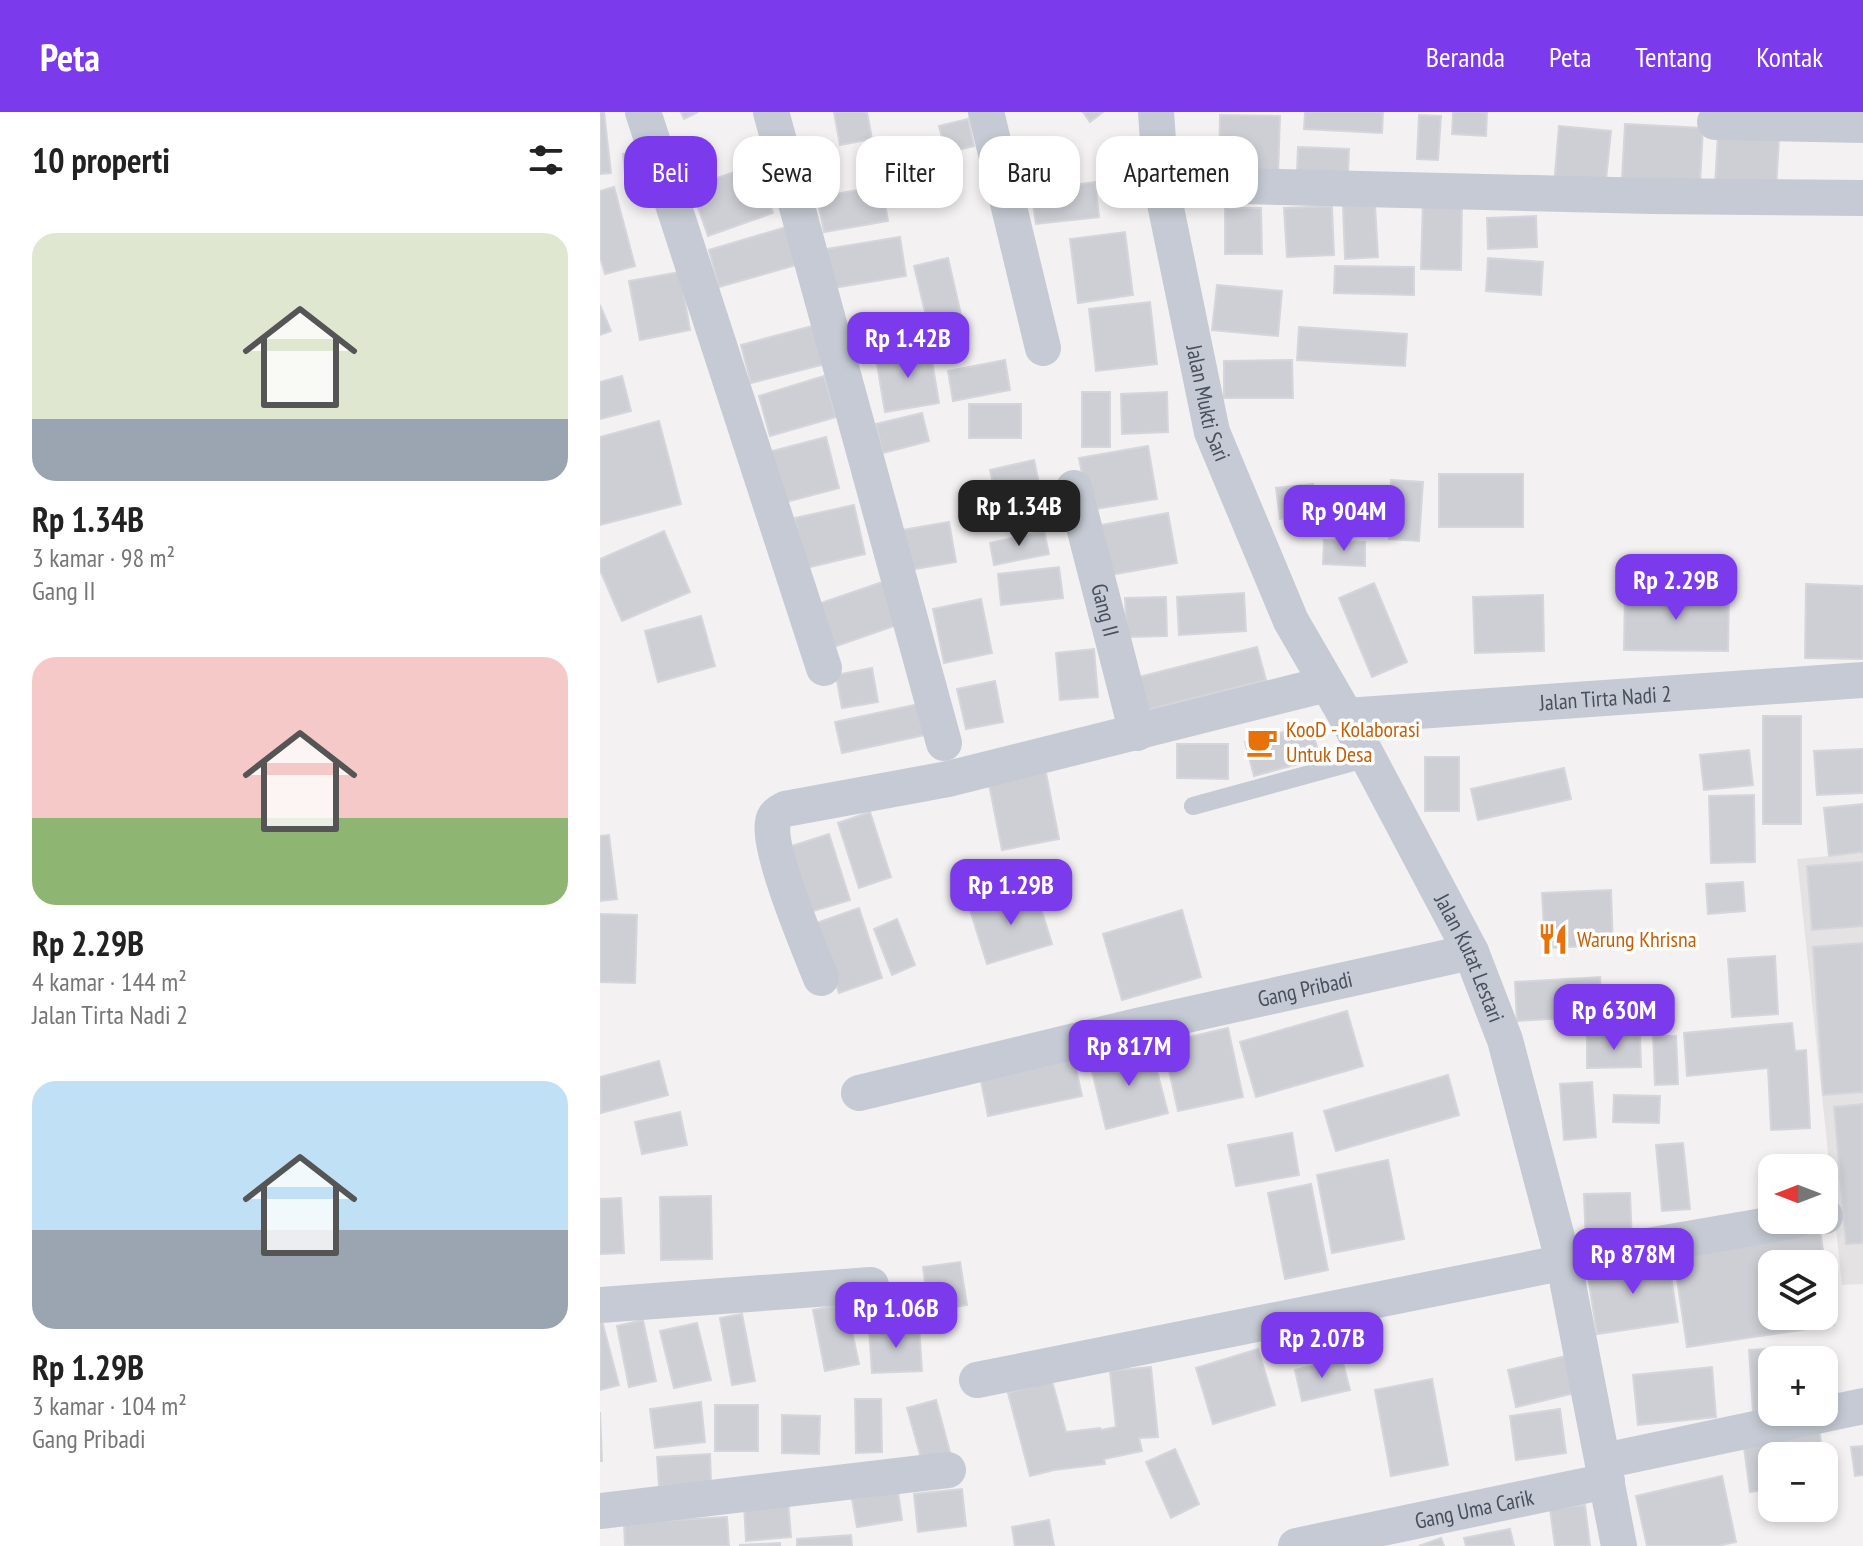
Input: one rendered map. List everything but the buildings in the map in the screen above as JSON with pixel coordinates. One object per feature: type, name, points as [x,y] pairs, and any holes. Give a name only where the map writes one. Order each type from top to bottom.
[{"type":"street","points":[[643,112],[824,668]]},
{"type":"street","points":[[771,112],[944,743]]},
{"type":"street","points":[[986,112],[1043,348]]},
{"type":"street","name":"Jalan Mukti Sari","points":[[1156,112],[1158,136]]},
{"type":"street","points":[[1715,122],[1863,125]]},
{"type":"street","points":[[1258,186],[1863,198]]},
{"type":"street","name":"Jalan Mukti Sari","points":[[1166,208],[1212,432],[1291,621],[1346,716]]},
{"type":"street","name":"Gang II","points":[[1074,488],[1137,733]]},
{"type":"street","name":"Jalan Tirta Nadi 2","points":[[1346,716],[1863,680]]},
{"type":"street","points":[[821,978],[777,856],[773,837],[776,814],[785,809],[948,779],[1327,684]]},
{"type":"street","name":"Jalan Kutat Lestari","points":[[1346,716],[1471,952],[1505,1040],[1564,1264],[1619,1546]]},
{"type":"street","name":"Gang Pribadi","points":[[859,1093],[1137,1026],[1471,952]]},
{"type":"street","points":[[977,1380],[1636,1248],[1758,1227]]},
{"type":"street","points":[[600,1305],[871,1285]]},
{"type":"street","name":"Gang Uma Carik","points":[[1296,1546],[1863,1406]]},
{"type":"street","points":[[600,1511],[948,1470]]},
{"type":"lane","points":[[1193,806],[1368,758]]},
{"type":"shaded area","points":[[1863,853],[1863,1284],[1842,1285],[1837,1234],[1838,1154],[1828,1154],[1797,859]]},
{"type":"place","name":"KooD - Kolaborasi Untuk Desa","points":[[1262,742]]},
{"type":"place","name":"Warung Khrisna","points":[[1553,939]]}]
